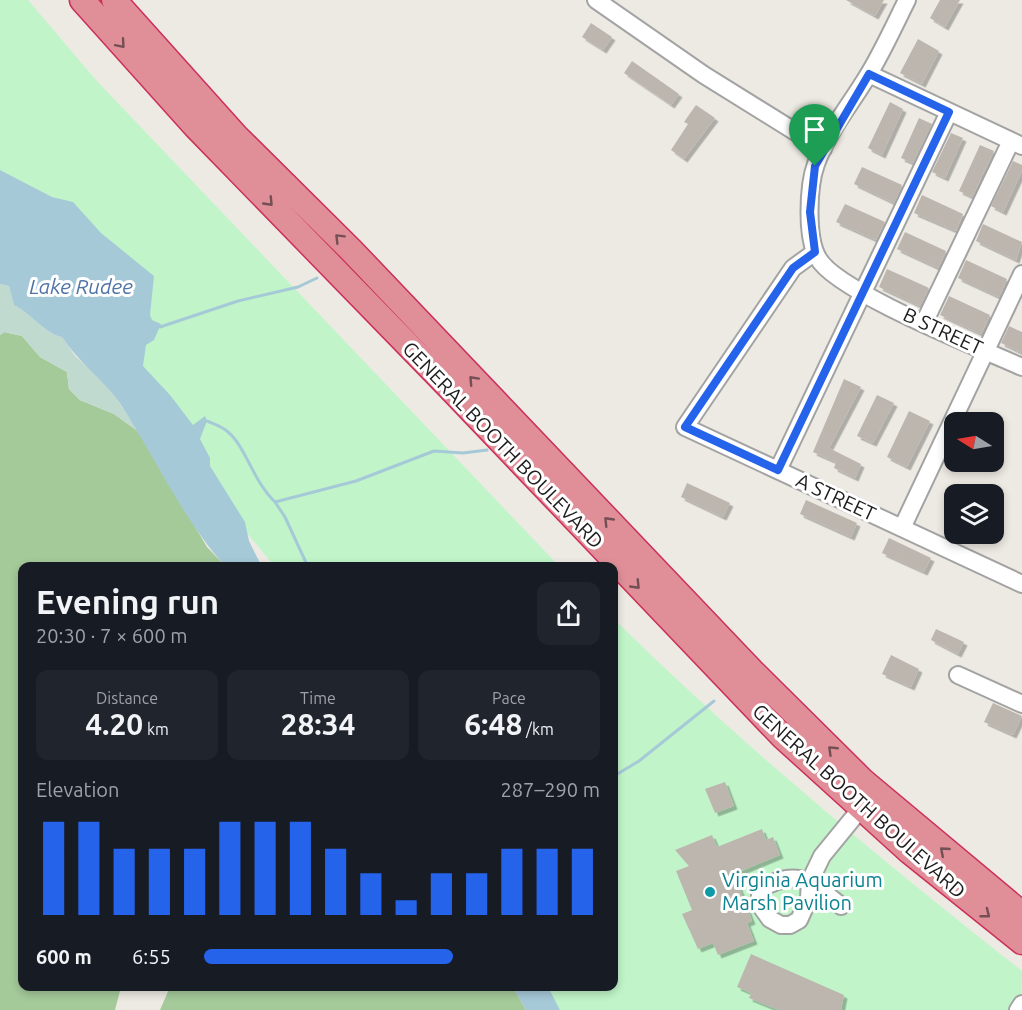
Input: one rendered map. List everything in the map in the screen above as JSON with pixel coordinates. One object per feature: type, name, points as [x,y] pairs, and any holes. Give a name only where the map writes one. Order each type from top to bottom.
[{"type":"highway","name":"GENERAL BOOTH BOULEVARD","points":[[82,0],[149,76],[244,160]]},
{"type":"highway","name":"GENERAL BOOTH BOULEVARD","points":[[114,0],[244,160],[448,386],[615,562]]},
{"type":"highway","name":"GENERAL BOOTH BOULEVARD","points":[[618,565],[774,729],[1022,914]]},
{"type":"highway","name":"GENERAL BOOTH BOULEVARD","points":[[868,800],[1022,942]]},
{"type":"street","points":[[596,0],[704,75],[822,149]]},
{"type":"street","points":[[815,252],[811,232],[811,190],[815,166],[822,149],[869,74],[907,0]]},
{"type":"street","points":[[869,74],[1016,144],[924,323]]},
{"type":"street","points":[[778,470],[865,294],[949,112]]},
{"type":"street","name":"B STREET","points":[[815,252],[827,270],[865,294],[1022,368]]},
{"type":"street","name":"A STREET","points":[[815,252],[793,268],[685,427],[1022,584]]},
{"type":"street","points":[[902,528],[1022,274]]},
{"type":"street","points":[[958,675],[1022,704]]},
{"type":"street","points":[[841,906],[810,881],[822,856],[868,800]]},
{"type":"street","points":[[1018,1010],[1022,1004]]},
{"type":"green space","points":[[0,0],[28,0],[96,80],[555,562],[271,562],[0,234]]},
{"type":"green space","points":[[0,284],[9,286],[14,305],[50,332],[62,337],[75,356],[105,382],[139,432],[114,414],[80,400],[69,389],[67,372],[40,357],[22,336],[4,332],[0,335]]},
{"type":"green space","points":[[4,332],[22,336],[40,357],[67,372],[69,389],[80,400],[114,414],[139,432],[207,547],[221,562],[18,562],[18,991],[120,991],[115,1010],[0,1010],[0,335]]},
{"type":"green space","points":[[618,623],[712,712],[813,801],[1022,971],[1021,1010],[555,1010],[543,991],[618,991]]},
{"type":"green space","points":[[168,991],[515,991],[526,1010],[160,1010]]},
{"type":"water","name":"Lake Rudee","points":[[0,170],[52,197],[73,202],[101,233],[154,276],[150,315],[152,320],[161,324],[154,340],[146,345],[143,366],[170,395],[193,425],[205,416],[207,421],[200,439],[210,458],[210,466],[245,522],[249,541],[260,562],[222,562],[196,529],[112,393],[62,337],[50,332],[14,305],[9,286],[0,284]]},
{"type":"water","points":[[515,991],[550,991],[560,1010],[526,1010]]},
{"type":"building","points":[[846,0],[884,0],[875,16]]},
{"type":"building","points":[[940,0],[960,0],[945,27],[930,18]]},
{"type":"building","points":[[591,23],[612,37],[603,50],[582,37]]},
{"type":"building","points":[[918,39],[939,51],[922,84],[900,73]]},
{"type":"building","points":[[632,61],[679,94],[671,105],[624,73]]},
{"type":"building","points":[[890,102],[903,109],[882,155],[868,148]]},
{"type":"building","points":[[696,105],[715,118],[684,159],[671,150],[688,124],[684,122]]},
{"type":"building","points":[[919,118],[932,124],[913,163],[901,158]]},
{"type":"building","points":[[951,133],[963,138],[945,178],[932,172]]},
{"type":"building","points":[[980,145],[994,151],[972,197],[959,191]]},
{"type":"building","points":[[1013,161],[1022,165],[1022,171],[1003,212],[991,206]]},
{"type":"building","points":[[862,167],[902,185],[894,203],[854,184]]},
{"type":"building","points":[[922,195],[963,214],[956,231],[914,213]]},
{"type":"building","points":[[845,204],[885,222],[876,240],[836,222]]},
{"type":"building","points":[[983,224],[1022,242],[1016,260],[976,241]]},
{"type":"building","points":[[905,232],[946,251],[938,268],[897,249]]},
{"type":"building","points":[[966,260],[1007,279],[999,297],[958,278]]},
{"type":"building","points":[[887,269],[929,288],[920,306],[879,287]]},
{"type":"building","points":[[949,296],[990,315],[981,334],[940,315]]},
{"type":"building","points":[[1009,326],[1022,332],[1022,353],[1001,343]]},
{"type":"building","points":[[844,379],[861,387],[829,448],[861,464],[855,478],[834,468],[836,462],[813,452]]},
{"type":"building","points":[[877,395],[894,403],[873,443],[857,436]]},
{"type":"building","points":[[909,411],[930,421],[907,467],[887,457]]},
{"type":"building","points":[[687,483],[730,503],[723,517],[681,497]]},
{"type":"building","points":[[806,500],[857,523],[851,537],[800,514]]},
{"type":"building","points":[[889,538],[931,558],[924,572],[882,553]]},
{"type":"building","points":[[936,629],[964,642],[958,654],[931,640]]},
{"type":"building","points":[[891,655],[919,669],[911,687],[882,674]]},
{"type":"building","points":[[993,703],[1022,716],[1013,735],[984,722]]},
{"type":"building","points":[[725,782],[734,806],[715,813],[705,789]]},
{"type":"building","name":"Virginia Aquarium Marsh Pavilion","points":[[762,829],[766,840],[773,837],[780,855],[734,874],[752,921],[747,923],[754,941],[718,955],[713,943],[698,949],[682,914],[692,910],[676,871],[689,866],[675,850],[712,835],[717,847]]},
{"type":"building","points":[[751,954],[844,995],[841,1010],[778,1010],[749,998],[751,993],[737,987]]},
{"type":"waterway","points":[[160,327],[238,301],[298,287],[317,278]]},
{"type":"waterway","points":[[207,421],[224,429],[234,438],[267,494],[275,502],[356,481],[434,451],[463,453],[487,450]]},
{"type":"waterway","points":[[275,502],[285,517],[306,562]]},
{"type":"waterway","points":[[618,774],[639,761],[714,701]]},
{"type":"place","name":"Virginia Aquarium Marsh Pavilion","points":[[710,892]]},
{"type":"route","points":[[869,74],[949,112],[865,294],[778,470],[685,427],[793,268],[815,252],[810,212],[815,166],[822,149],[869,74]]}]
